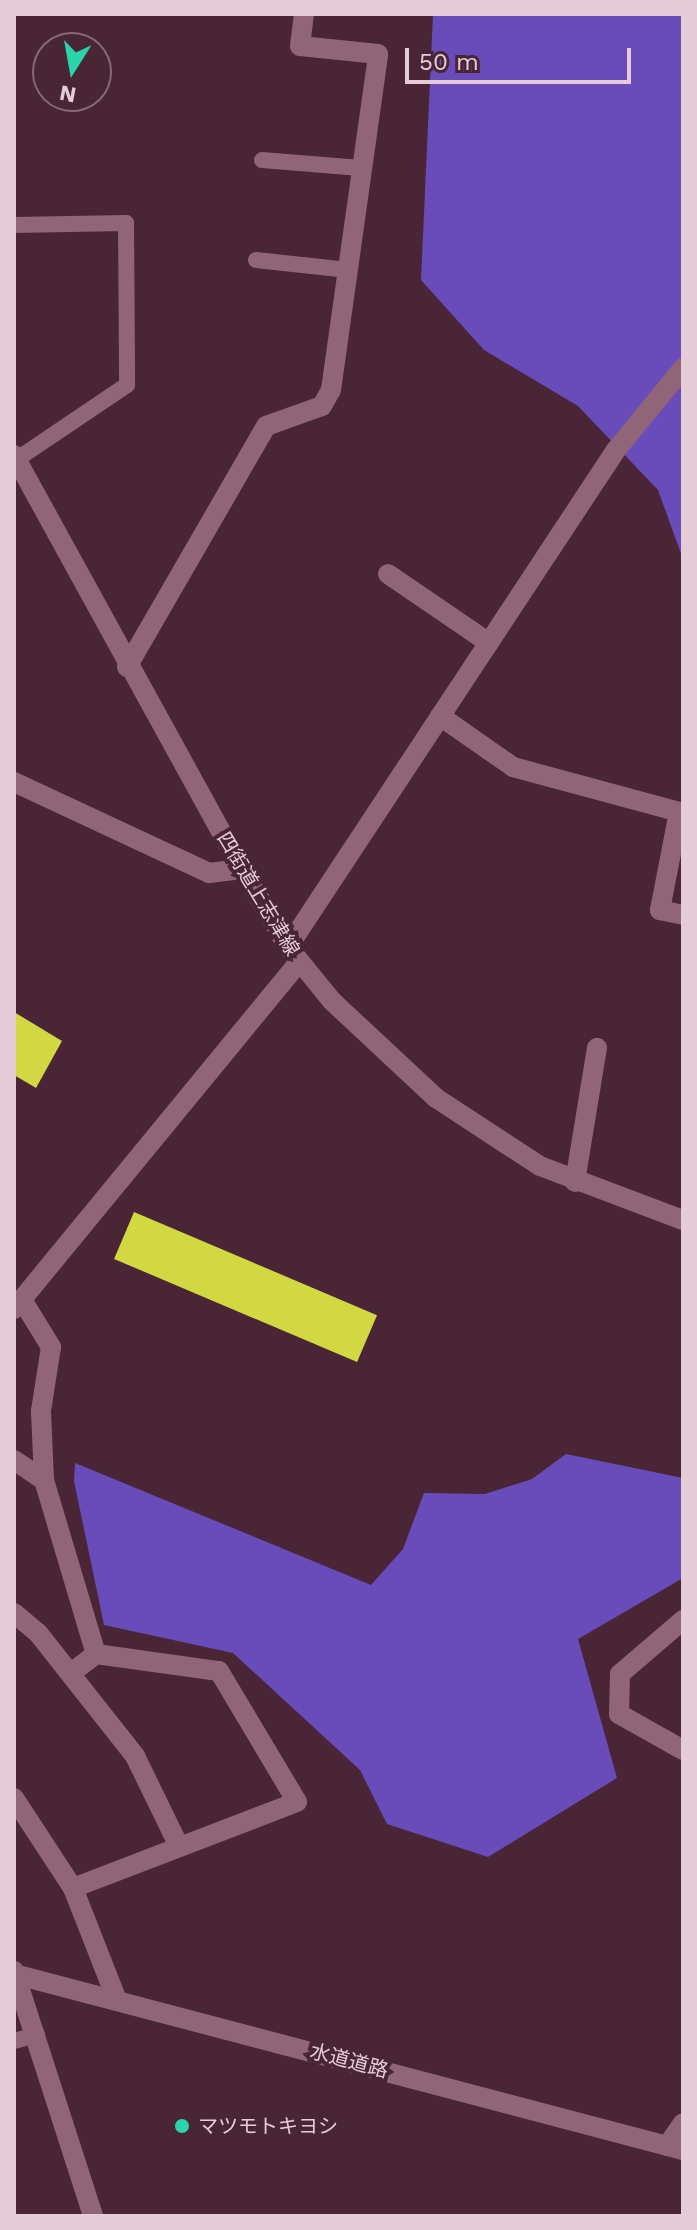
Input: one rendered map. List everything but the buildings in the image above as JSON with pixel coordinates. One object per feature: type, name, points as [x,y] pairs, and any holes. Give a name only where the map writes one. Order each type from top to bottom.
[{"type":"street","points":[[127,667],[266,426],[322,406],[331,390],[378,54],[300,46],[304,14]]},
{"type":"street","points":[[96,1654],[44,1480],[41,1411],[51,1347],[19,1306],[294,955],[440,716],[616,450],[683,368]]},
{"type":"street","name":"四街道上志津線","points":[[15,457],[127,667],[294,955],[436,1098],[575,1182],[683,1220]]},
{"type":"street","points":[[388,574],[489,643]]},
{"type":"street","points":[[440,716],[513,767],[681,812],[660,910],[683,915]]},
{"type":"street","points":[[14,782],[209,873],[242,869]]},
{"type":"street","points":[[575,1182],[597,1048]]},
{"type":"street","points":[[14,1460],[44,1480]]},
{"type":"street","points":[[14,1613],[71,1673],[135,1756],[178,1844]]},
{"type":"street","points":[[683,1620],[620,1674],[619,1714],[683,1750]]},
{"type":"street","points":[[71,1673],[96,1654],[219,1671],[297,1802],[178,1844],[73,1888]]},
{"type":"street","points":[[14,1798],[73,1888],[116,1998]]},
{"type":"street","points":[[15,1973],[93,2216]]},
{"type":"street","name":"水道道路","points":[[15,1973],[675,2148]]},
{"type":"street","points":[[675,2148],[683,2123]]},
{"type":"lane","points":[[262,160],[361,168]]},
{"type":"lane","points":[[14,225],[126,223],[127,238],[127,385],[15,457]]},
{"type":"lane","points":[[256,260],[348,270]]},
{"type":"lane","points":[[14,2041],[37,2035]]},
{"type":"shaded area","points":[[433,14],[683,14],[683,559],[658,490],[578,406],[484,350],[421,280]]},
{"type":"shaded area","points":[[566,1454],[683,1478],[683,1578],[578,1639],[617,1778],[488,1857],[387,1824],[360,1770],[233,1653],[104,1625],[74,1481],[75,1463],[371,1585],[403,1549],[424,1493],[485,1494],[532,1479]]},
{"type":"place","name":"マツモトキヨシ","points":[[182,2126]]}]
